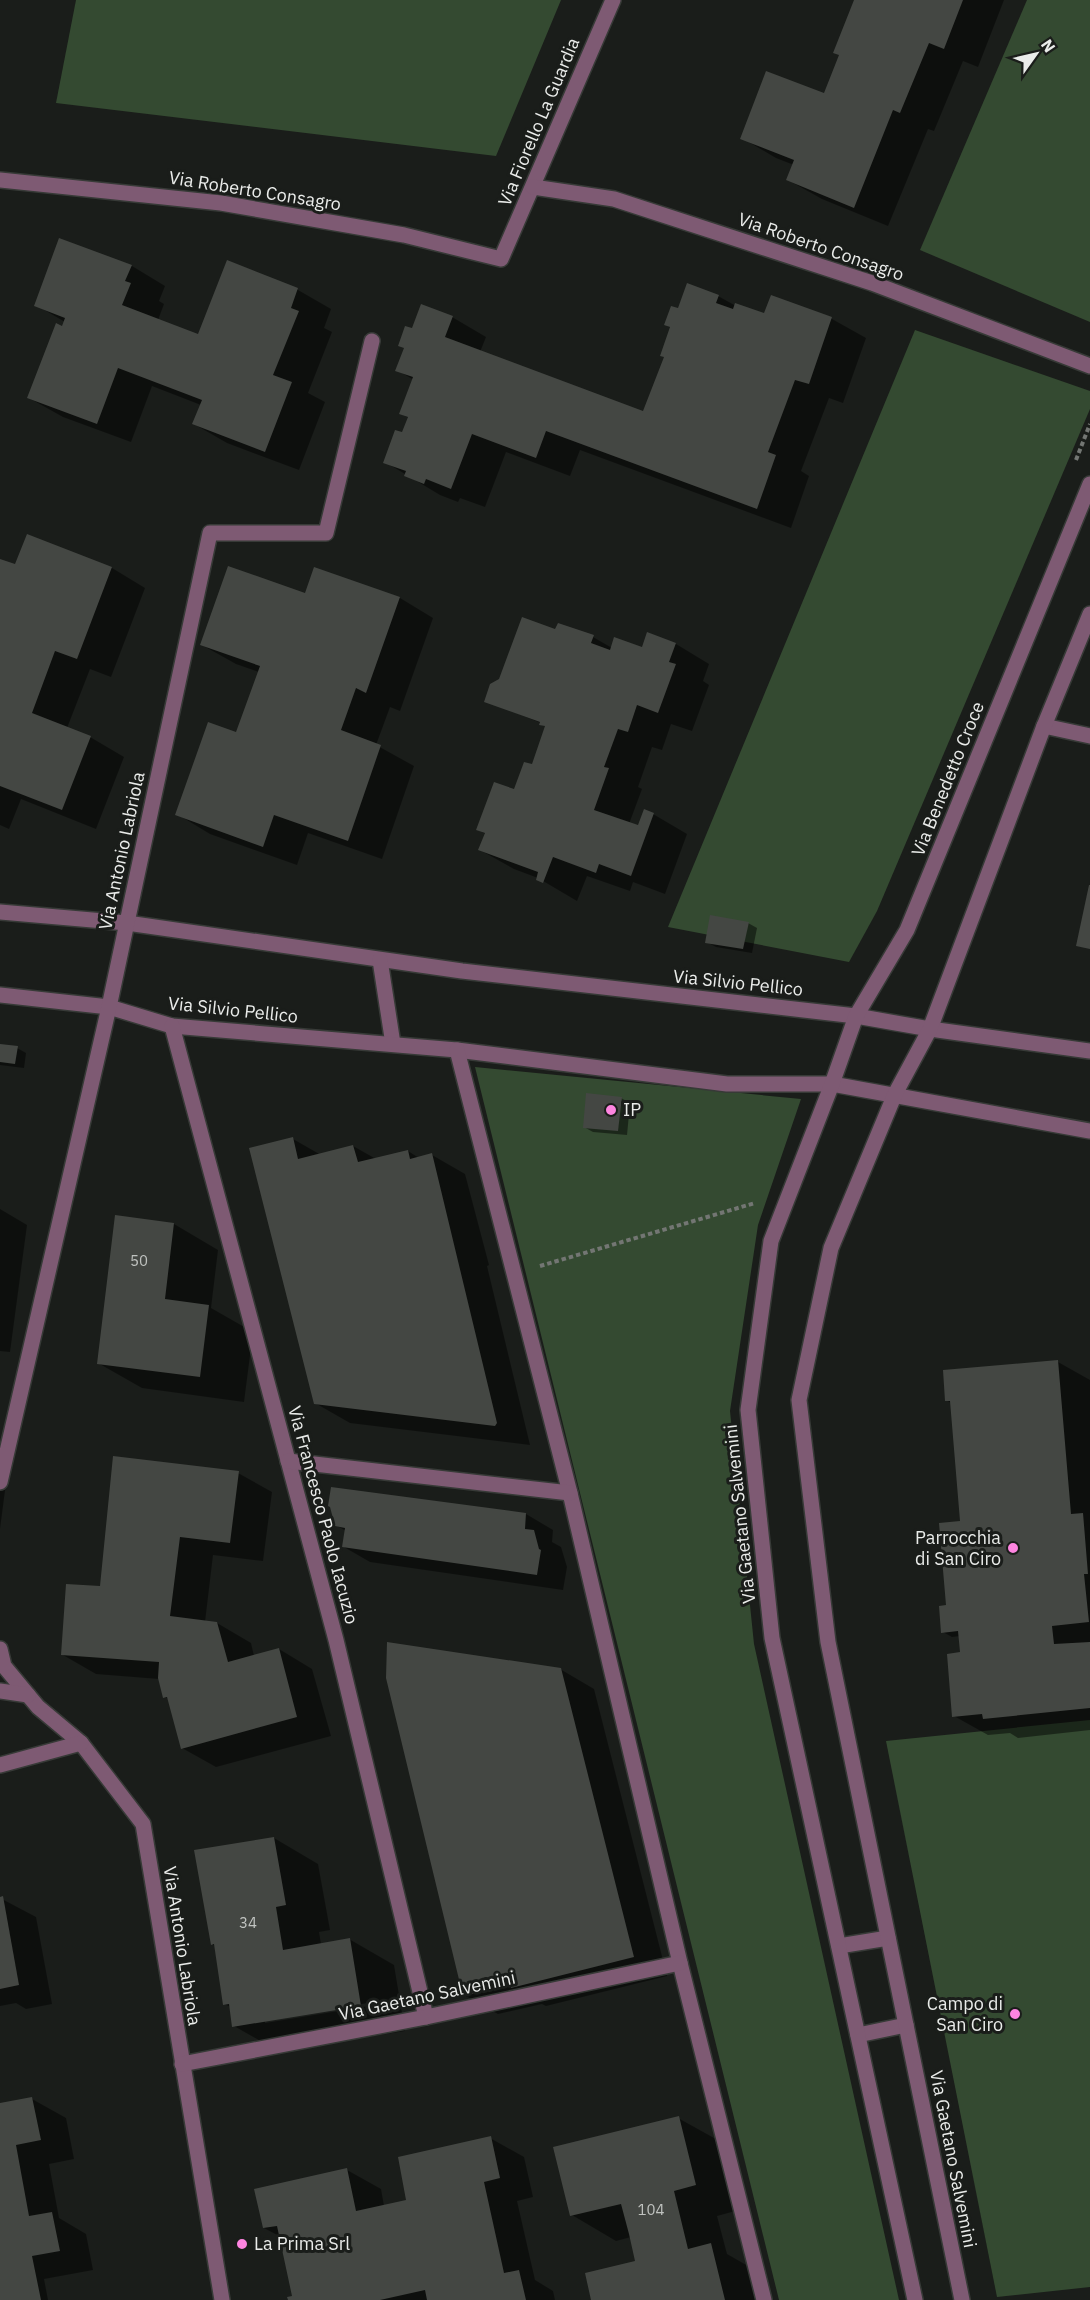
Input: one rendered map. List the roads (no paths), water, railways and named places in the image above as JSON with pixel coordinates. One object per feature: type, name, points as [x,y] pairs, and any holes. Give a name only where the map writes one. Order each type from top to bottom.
[{"type":"street","name":"Via Fiorello La Guardia","points":[[501,259],[613,0]]},
{"type":"street","name":"Via Roberto Consagro","points":[[0,180],[221,202],[404,235],[501,259]]},
{"type":"street","name":"Via Roberto Consagro","points":[[532,187],[614,199],[872,283],[1090,366]]},
{"type":"street","name":"Via Antonio Labriola","points":[[0,1482],[109,1007],[210,533],[326,533],[372,342]]},
{"type":"street","name":"Via Benedetto Croce","points":[[832,1084],[856,1016],[907,930],[1089,489]]},
{"type":"street","points":[[896,1094],[930,1029],[1044,726],[1090,614]]},
{"type":"street","points":[[1044,726],[1090,736]]},
{"type":"street","name":"Via Silvio Pellico","points":[[0,912],[127,923],[462,971],[856,1016],[930,1029],[1090,1051]]},
{"type":"street","points":[[380,960],[393,1044]]},
{"type":"street","name":"Via Silvio Pellico","points":[[0,995],[109,1007],[172,1026],[457,1050],[727,1084],[832,1084],[1090,1131]]},
{"type":"street","name":"Via Francesco Paolo Iacuzio","points":[[172,1026],[336,1640],[426,2017]]},
{"type":"street","points":[[457,1050],[570,1493],[680,1963],[764,2300]]},
{"type":"street","name":"Via Gaetano Salvemini","points":[[832,1084],[771,1241],[748,1410],[772,1638],[915,2300]]},
{"type":"street","name":"Via Gaetano Salvemini","points":[[896,1094],[831,1248],[799,1400],[828,1642],[962,2300]]},
{"type":"street","points":[[288,1461],[570,1493]]},
{"type":"street","name":"Via Antonio Labriola","points":[[0,1648],[4,1666],[38,1707],[81,1743],[143,1824],[222,2300]]},
{"type":"street","points":[[0,1691],[28,1695]]},
{"type":"street","points":[[0,1765],[81,1743]]},
{"type":"street","points":[[839,1946],[888,1938]]},
{"type":"street","name":"Via Gaetano Salvemini","points":[[182,2064],[426,2017],[680,1963]]},
{"type":"street","points":[[858,2035],[906,2025]]},
{"type":"place","name":"IP","points":[[611,1110]]},
{"type":"place","name":"Parrocchia di San Ciro","points":[[1013,1548]]},
{"type":"place","name":"Campo di San Ciro","points":[[1015,2014]]},
{"type":"place","name":"La Prima Srl","points":[[242,2244]]}]
